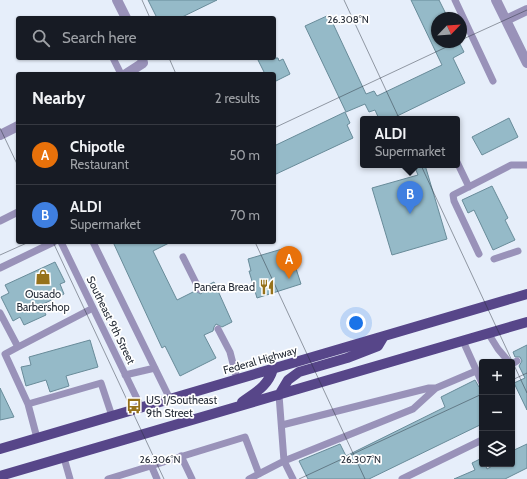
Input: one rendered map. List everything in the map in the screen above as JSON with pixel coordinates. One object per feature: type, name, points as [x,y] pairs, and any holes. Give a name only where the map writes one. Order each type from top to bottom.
[{"type":"main road","name":"Federal Highway","points":[[0,449],[527,294]]},
{"type":"main road","points":[[0,476],[527,322]]},
{"type":"main road","points":[[279,394],[288,380],[299,372],[347,358],[378,346],[384,336]]},
{"type":"main road","points":[[234,408],[263,388],[270,379],[273,369]]},
{"type":"street","points":[[117,0],[125,16]]},
{"type":"street","points":[[496,0],[527,63]]},
{"type":"street","points":[[506,20],[527,10]]},
{"type":"street","points":[[128,72],[143,60]]},
{"type":"street","points":[[0,134],[16,127]]},
{"type":"lane","points":[[455,0],[493,81]]},
{"type":"lane","points":[[114,60],[120,72]]},
{"type":"lane","points":[[479,254],[454,201],[453,195],[511,165],[527,165]]},
{"type":"lane","points":[[460,168],[469,187]]},
{"type":"lane","points":[[0,221],[16,213]]},
{"type":"lane","points":[[0,268],[50,244]]},
{"type":"lane","name":"Southeast 9th Street","points":[[62,244],[141,408]]},
{"type":"lane","name":"Southeast 9th Street","points":[[94,244],[170,399]]},
{"type":"lane","points":[[494,260],[518,251]]},
{"type":"lane","points":[[183,257],[199,289]]},
{"type":"lane","points":[[37,438],[28,404],[6,354],[93,308]]},
{"type":"lane","points":[[0,313],[18,347]]},
{"type":"lane","points":[[218,329],[230,352],[237,380]]},
{"type":"lane","points":[[488,333],[506,359]]},
{"type":"lane","points":[[463,340],[479,377]]},
{"type":"lane","points":[[125,375],[155,368]]},
{"type":"lane","points":[[249,479],[284,461],[413,408],[436,388],[476,371]]},
{"type":"lane","points":[[28,404],[101,383],[112,416]]},
{"type":"lane","points":[[282,425],[429,388],[436,388]]},
{"type":"lane","points":[[279,394],[284,461],[293,479]]},
{"type":"lane","points":[[108,479],[127,476],[151,465],[245,437],[259,474]]},
{"type":"lane","points":[[402,479],[479,441]]},
{"type":"lane","points":[[181,456],[192,479]]},
{"type":"lane","points":[[64,458],[70,479]]},
{"type":"lane","points":[[151,465],[157,479]]},
{"type":"building","points":[[148,0],[217,0],[184,16],[156,16]]},
{"type":"building","points":[[411,0],[439,0],[445,12],[431,12],[431,42]]},
{"type":"building","points":[[329,15],[366,94],[374,91],[377,96],[442,65],[434,48],[462,48],[464,52],[453,58],[465,83],[397,116],[378,116],[375,110],[369,112],[365,104],[346,112],[305,26]]},
{"type":"building","points":[[276,58],[278,58],[279,61],[283,59],[290,74],[276,81],[276,72],[264,72],[258,60],[276,60]]},
{"type":"building","points":[[345,112],[350,123],[347,125],[353,138],[276,174],[276,145]]},
{"type":"building","points":[[509,118],[518,137],[482,155],[472,137]]},
{"type":"building","points":[[415,168],[426,168],[447,239],[392,255],[372,188],[418,175]]},
{"type":"building","points":[[492,186],[508,218],[505,220],[515,240],[493,250],[474,210],[468,213],[462,200]]},
{"type":"building","points":[[114,244],[167,244],[153,251],[177,300],[195,291],[201,294],[204,287],[214,282],[232,322],[222,327],[216,324],[213,331],[204,335],[216,358],[180,376],[165,346],[162,348]]},
{"type":"building","points":[[289,247],[301,284],[257,298],[249,271],[251,271],[248,259]]},
{"type":"building","points":[[55,262],[65,282],[60,284],[64,294],[41,305],[46,315],[24,325],[20,317],[13,321],[1,297],[9,293],[5,285]]},
{"type":"building","points":[[90,340],[98,367],[66,376],[69,386],[50,392],[46,380],[26,386],[21,367],[31,365],[29,357]]},
{"type":"building","points":[[527,345],[527,410],[515,385],[515,383],[525,378],[519,366],[522,361],[520,357],[515,357],[513,352]]},
{"type":"building","points":[[475,380],[479,387],[479,425],[369,479],[308,479],[299,461],[340,444],[346,456],[445,407],[441,397]]},
{"type":"building","points":[[0,388],[14,417],[0,420]]},
{"type":"building","points":[[527,444],[527,468],[505,479],[454,479],[475,470],[472,463],[479,460],[479,467],[486,467],[487,469],[491,467],[515,467],[515,450]]},
{"type":"place","name":"ALDI","points":[[410,214]]},
{"type":"place","name":"Ousado Barbershop","points":[[43,277]]},
{"type":"place","name":"Chipotle","points":[[289,279]]},
{"type":"place","name":"Panera Bread","points":[[267,287]]},
{"type":"place","name":"US 1/Southeast 9th Street","points":[[134,406]]}]
